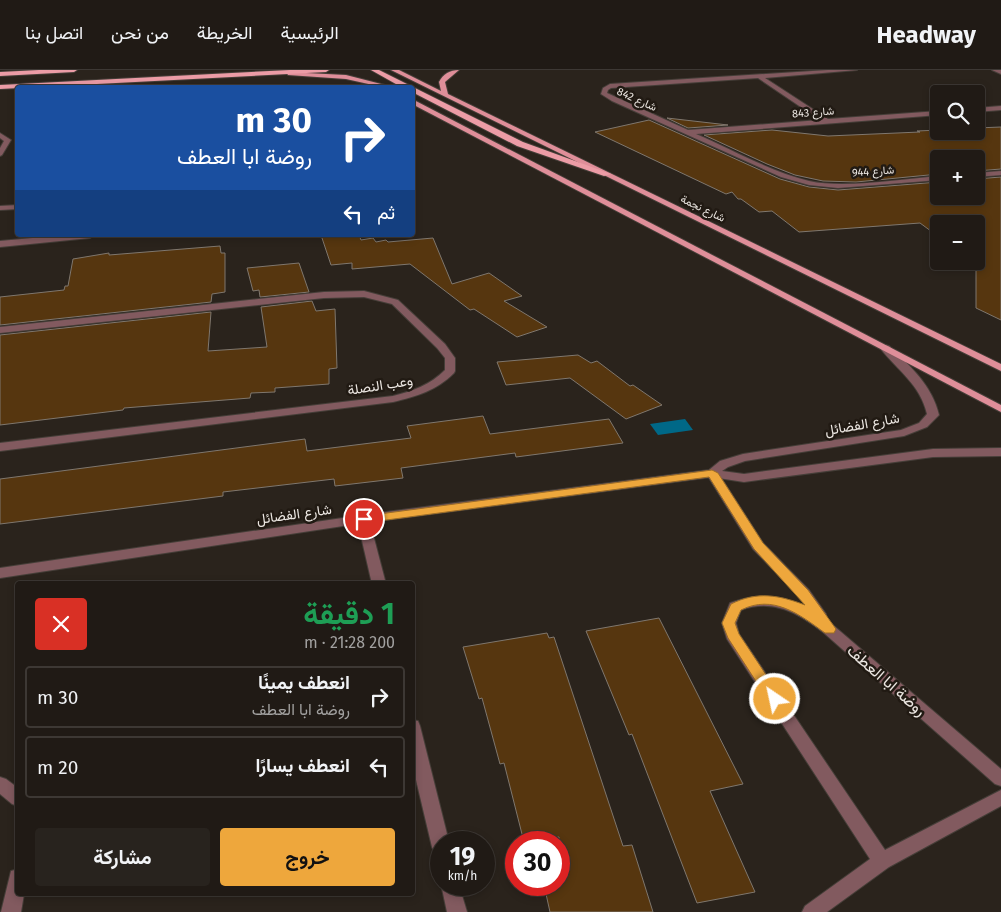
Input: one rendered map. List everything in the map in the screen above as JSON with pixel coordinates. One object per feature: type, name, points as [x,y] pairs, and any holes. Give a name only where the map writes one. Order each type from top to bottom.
[{"type":"highway","points":[[0,74],[74,70]]},
{"type":"highway","points":[[203,74],[218,70]]},
{"type":"highway","points":[[89,82],[258,70]]},
{"type":"highway","points":[[36,85],[326,70]]},
{"type":"highway","points":[[374,70],[403,85]]},
{"type":"highway","points":[[0,87],[15,86]]},
{"type":"highway","points":[[415,92],[520,144],[607,174]]},
{"type":"main road","name":"شارع نجمة","points":[[394,70],[1001,368]]},
{"type":"main road","points":[[444,95],[442,82],[444,78],[456,70]]},
{"type":"main road","points":[[358,72],[382,85]]},
{"type":"main road","points":[[286,73],[346,77],[380,85]]},
{"type":"main road","points":[[415,103],[1001,408]]},
{"type":"street","points":[[759,76],[854,70]]},
{"type":"street","points":[[995,70],[1001,72]]},
{"type":"street","points":[[759,76],[826,121]]},
{"type":"street","name":"شارع 842","points":[[759,76],[610,86],[605,90],[604,94],[784,176],[810,183]]},
{"type":"street","points":[[985,109],[1001,108]]},
{"type":"street","name":"شارع 843","points":[[689,132],[930,113]]},
{"type":"street","points":[[0,135],[8,140],[0,154]]},
{"type":"street","points":[[985,174],[1001,173]]},
{"type":"street","name":"شارع 944","points":[[810,183],[838,186],[930,179]]},
{"type":"street","points":[[0,208],[15,207]]},
{"type":"street","points":[[0,244],[70,237]]},
{"type":"street","name":"وعب النصلة","points":[[0,330],[324,295],[364,294],[395,302],[441,346],[450,358],[450,371],[438,383],[420,392],[393,399],[0,448]]},
{"type":"street","name":"شارع الفضائل","points":[[712,473],[724,464],[743,458],[904,433],[923,425],[932,414],[931,402],[910,371],[885,348]]},
{"type":"street","name":"شارع الفضائل","points":[[0,573],[364,519],[712,473],[744,478],[932,453],[1001,452]]},
{"type":"street","points":[[712,473],[758,546],[804,593],[829,629]]},
{"type":"street","points":[[364,519],[378,581]]},
{"type":"street","name":"روضة ابا العطف","points":[[882,861],[732,635],[729,623],[735,607],[747,601],[764,599],[785,602],[802,609],[829,629],[1001,779]]},
{"type":"street","points":[[415,739],[437,831]]},
{"type":"street","points":[[0,784],[15,796]]},
{"type":"street","points":[[812,912],[882,861],[1001,797]]},
{"type":"street","points":[[11,912],[15,892]]},
{"type":"street","points":[[453,896],[457,912]]},
{"type":"water","points":[[685,419],[693,430],[658,435],[650,424]]},
{"type":"building","points":[[667,118],[728,125],[688,128]]},
{"type":"building","points":[[649,120],[780,179],[809,187],[838,190],[930,183],[930,205],[985,205],[985,178],[1001,177],[1001,320],[976,308],[976,270],[985,270],[985,215],[930,215],[930,230],[920,223],[799,232],[772,211],[759,212],[741,199],[738,199],[732,192],[726,194],[595,132]]},
{"type":"building","points":[[1001,127],[1001,169],[985,170],[985,150],[930,150],[930,175],[856,182],[823,181],[795,175],[704,135],[772,130],[828,136],[930,130],[930,140],[985,140],[985,128]]},
{"type":"building","points":[[322,237],[360,237],[361,240],[373,238],[376,242],[433,238],[452,284],[489,273],[522,296],[504,301],[547,327],[517,337],[474,309],[470,310],[410,264],[352,269],[352,263],[331,265]]},
{"type":"building","points":[[220,246],[221,253],[225,253],[225,292],[212,294],[211,302],[0,325],[0,297],[64,290],[65,286],[68,286],[73,259],[109,253],[109,255]]},
{"type":"building","points":[[299,263],[309,292],[260,297],[259,290],[253,291],[247,268]]},
{"type":"building","points":[[312,301],[316,311],[335,309],[337,368],[329,369],[329,384],[275,388],[275,392],[251,393],[250,398],[124,408],[123,410],[0,425],[0,335],[211,312],[208,351],[267,347],[261,307]]},
{"type":"building","points":[[578,355],[591,363],[597,361],[630,386],[633,385],[662,405],[626,419],[570,378],[506,385],[497,362]]},
{"type":"building","points":[[483,416],[490,434],[609,419],[623,443],[516,457],[515,453],[401,468],[403,478],[335,486],[334,479],[223,492],[223,496],[0,524],[0,479],[305,439],[307,451],[411,438],[407,426]]},
{"type":"building","points":[[659,618],[743,784],[710,791],[755,892],[697,903],[632,734],[629,735],[586,631]]},
{"type":"building","points":[[547,633],[549,638],[554,637],[623,846],[632,845],[653,912],[550,912],[546,896],[570,896],[570,831],[521,831],[504,763],[500,764],[482,698],[479,699],[463,647]]},
{"type":"route","points":[[364,519],[712,473],[758,546],[804,593],[829,629],[802,609],[785,602],[764,599],[747,601],[735,607],[731,613],[729,623],[732,635],[775,699]]}]
